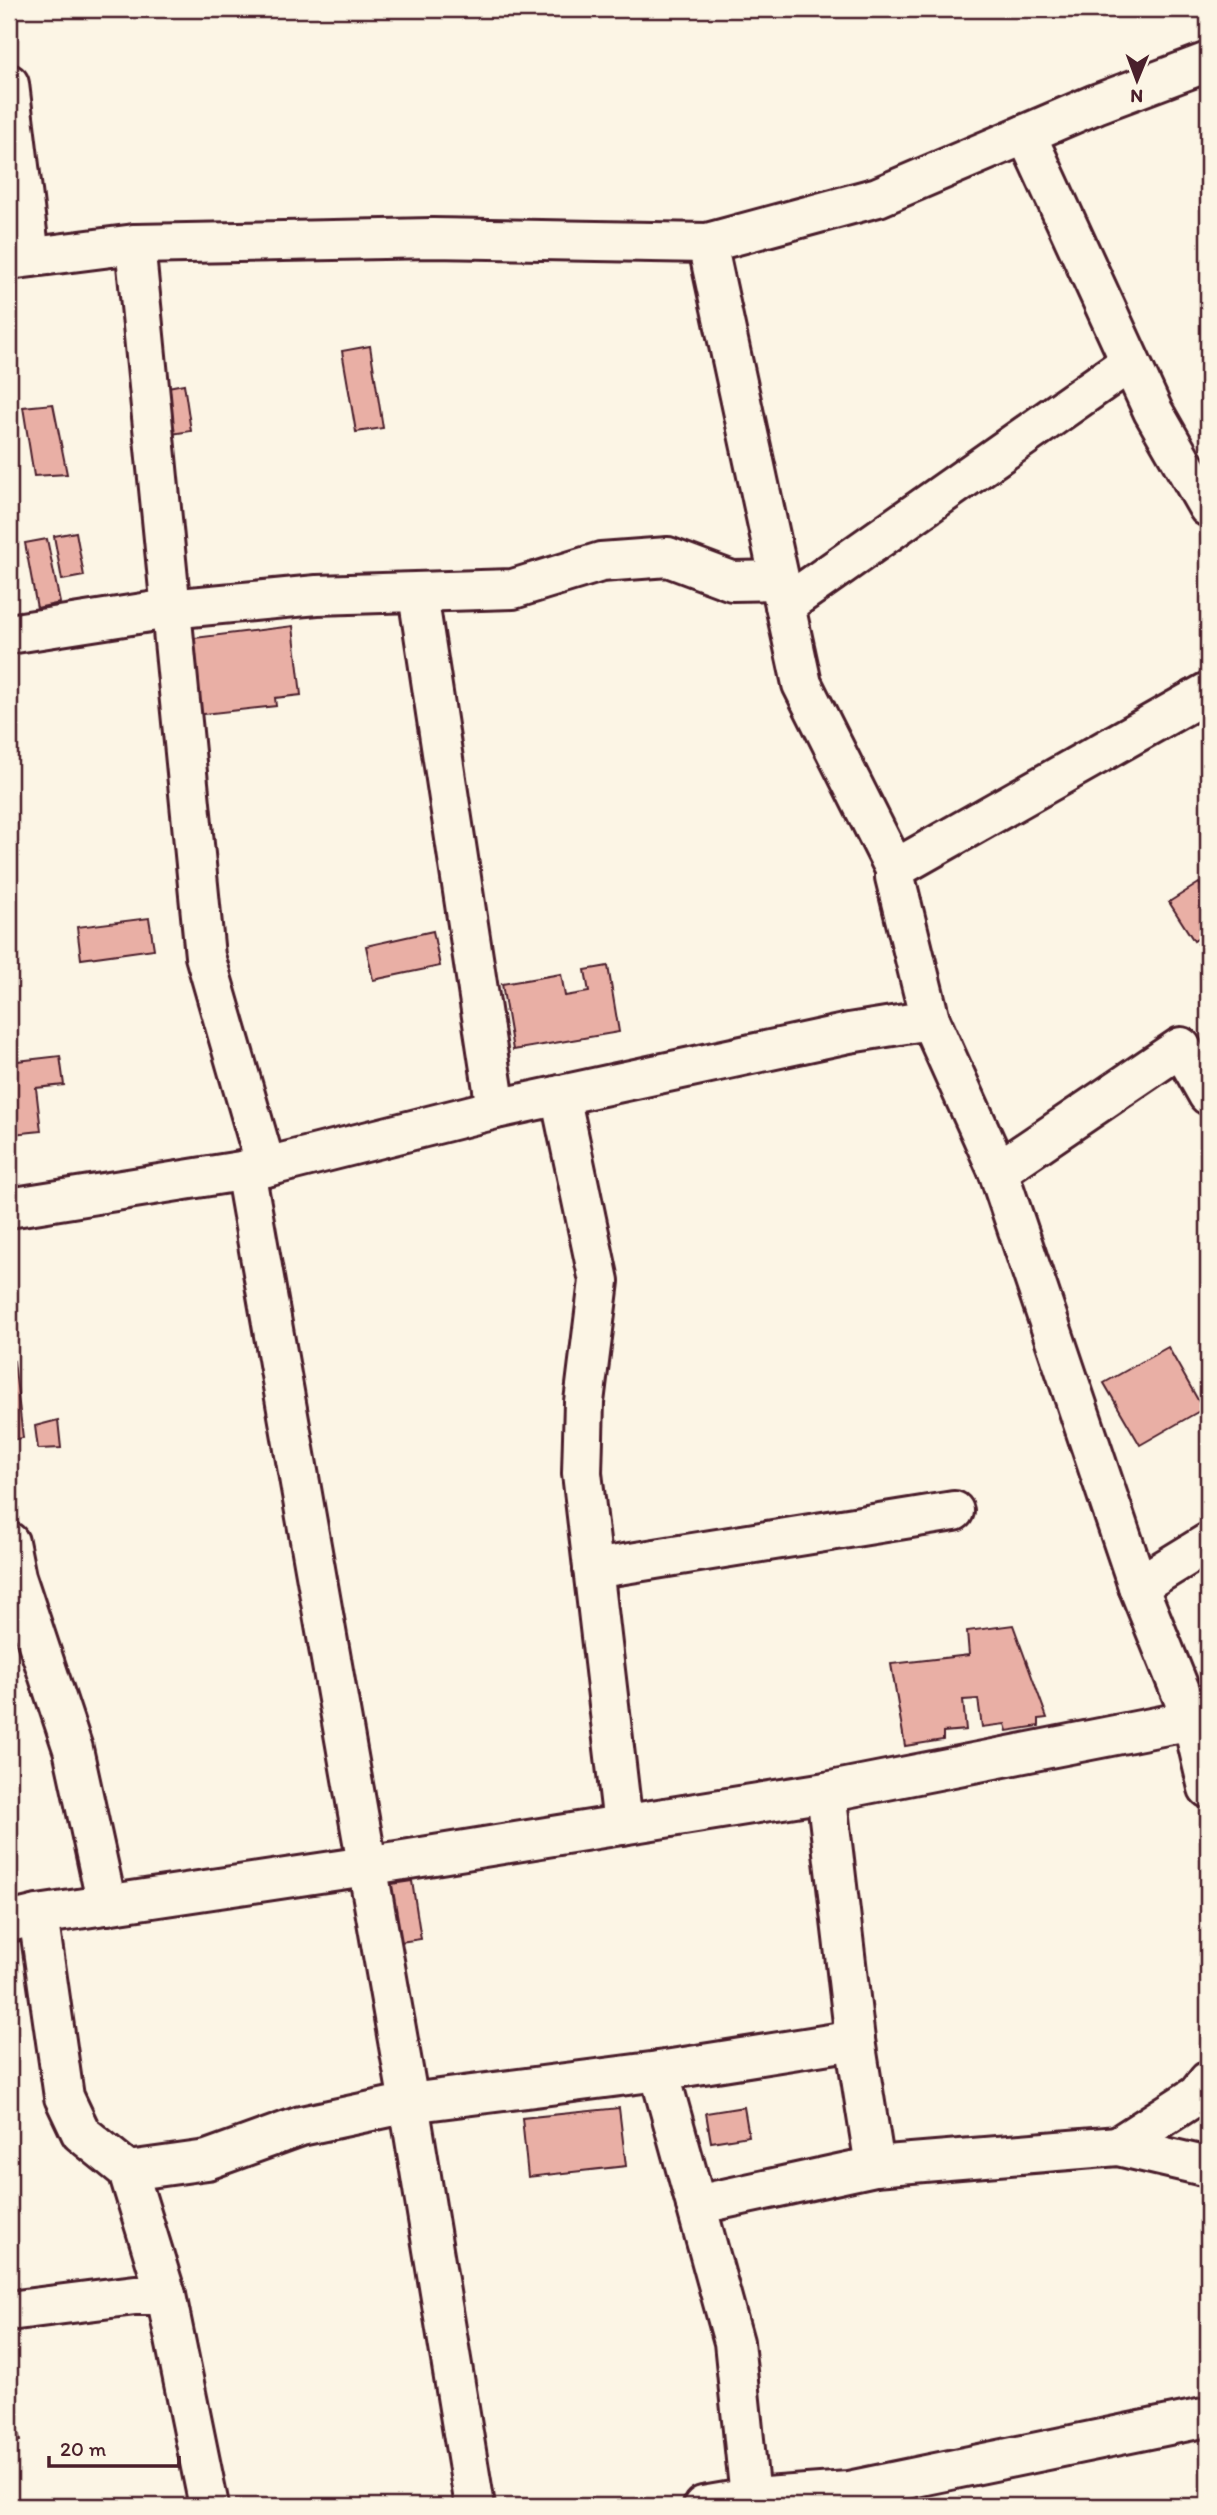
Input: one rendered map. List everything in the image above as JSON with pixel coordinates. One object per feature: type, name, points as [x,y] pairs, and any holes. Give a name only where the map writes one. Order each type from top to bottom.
[{"type":"street","points":[[9,84],[19,259],[135,244],[433,238],[707,243],[878,197],[1096,104],[1208,62]]},
{"type":"street","points":[[1026,134],[1153,411],[1208,507]]},
{"type":"street","points":[[707,243],[802,684],[895,869],[930,1020],[998,1171],[1138,1586],[1192,1720],[1208,1788]]},
{"type":"street","points":[[135,244],[205,956],[255,1168],[366,1866],[409,2103],[475,2506]]},
{"type":"street","points":[[9,634],[169,609],[317,596],[513,589],[601,562],[668,557],[732,581],[782,593],[1130,362]]},
{"type":"street","points":[[418,594],[496,1108]]},
{"type":"street","points":[[895,869],[1208,692]]},
{"type":"street","points":[[9,1208],[255,1168],[496,1108],[849,1033],[930,1020]]},
{"type":"street","points":[[998,1171],[1195,1040],[1208,1095]]},
{"type":"street","points":[[561,1095],[599,1282],[584,1402],[582,1473],[623,1825]]},
{"type":"street","points":[[593,1569],[954,1511]]},
{"type":"street","points":[[9,1542],[23,1642],[73,1749],[107,1905]]},
{"type":"street","points":[[1138,1586],[1208,1543]]},
{"type":"street","points":[[209,2506],[166,2295],[128,2171],[82,2133],[64,2096],[23,1918],[826,1793],[1192,1720]]},
{"type":"street","points":[[826,1793],[855,2040],[875,2166]]},
{"type":"street","points":[[128,2171],[207,2160],[301,2126],[409,2103],[660,2071],[855,2040]]},
{"type":"street","points":[[660,2071],[734,2342],[750,2498]]},
{"type":"street","points":[[1118,2146],[1197,2095],[1208,2081]]},
{"type":"street","points":[[696,2205],[875,2166],[1118,2146],[1208,2167]]},
{"type":"street","points":[[9,2311],[135,2295],[166,2295]]},
{"type":"street","points":[[703,2506],[750,2498],[850,2499],[1208,2417]]},
{"type":"building","points":[[370,346],[383,428],[356,432],[342,351]]},
{"type":"building","points":[[184,384],[191,431],[165,435],[157,389]]},
{"type":"building","points":[[53,404],[67,474],[34,476],[23,407]]},
{"type":"building","points":[[76,532],[84,576],[62,580],[54,536]]},
{"type":"building","points":[[47,539],[60,603],[37,608],[25,543]]},
{"type":"building","points":[[293,626],[301,695],[275,698],[276,706],[195,715],[186,639]]},
{"type":"building","points":[[1199,883],[1208,896],[1208,932],[1194,941],[1169,902]]},
{"type":"building","points":[[149,918],[154,949],[81,959],[77,927]]},
{"type":"building","points":[[433,931],[440,966],[373,980],[366,946]]},
{"type":"building","points":[[1208,937],[1208,958],[1198,944]]},
{"type":"building","points":[[608,966],[619,1032],[513,1050],[502,984],[561,974],[565,996],[589,992],[585,970]]},
{"type":"building","points":[[60,1056],[64,1085],[36,1088],[41,1131],[13,1134],[9,1100],[9,1062]]},
{"type":"building","points":[[1168,1347],[1203,1409],[1140,1445],[1104,1383]]},
{"type":"building","points":[[14,1361],[23,1438],[9,1440],[9,1362]]},
{"type":"building","points":[[58,1420],[61,1448],[38,1449],[35,1426]]},
{"type":"building","points":[[1013,1625],[1047,1718],[1039,1719],[1039,1726],[1007,1731],[1005,1724],[982,1727],[978,1699],[963,1700],[966,1730],[943,1732],[943,1740],[905,1746],[891,1664],[969,1655],[967,1631]]},
{"type":"building","points":[[412,1881],[421,1939],[386,1944],[378,1886]]},
{"type":"building","points":[[744,2107],[749,2136],[711,2142],[706,2113]]},
{"type":"building","points":[[619,2108],[626,2166],[528,2177],[522,2118]]},
{"type":"building","points":[[9,2384],[20,2441],[9,2443]]}]
